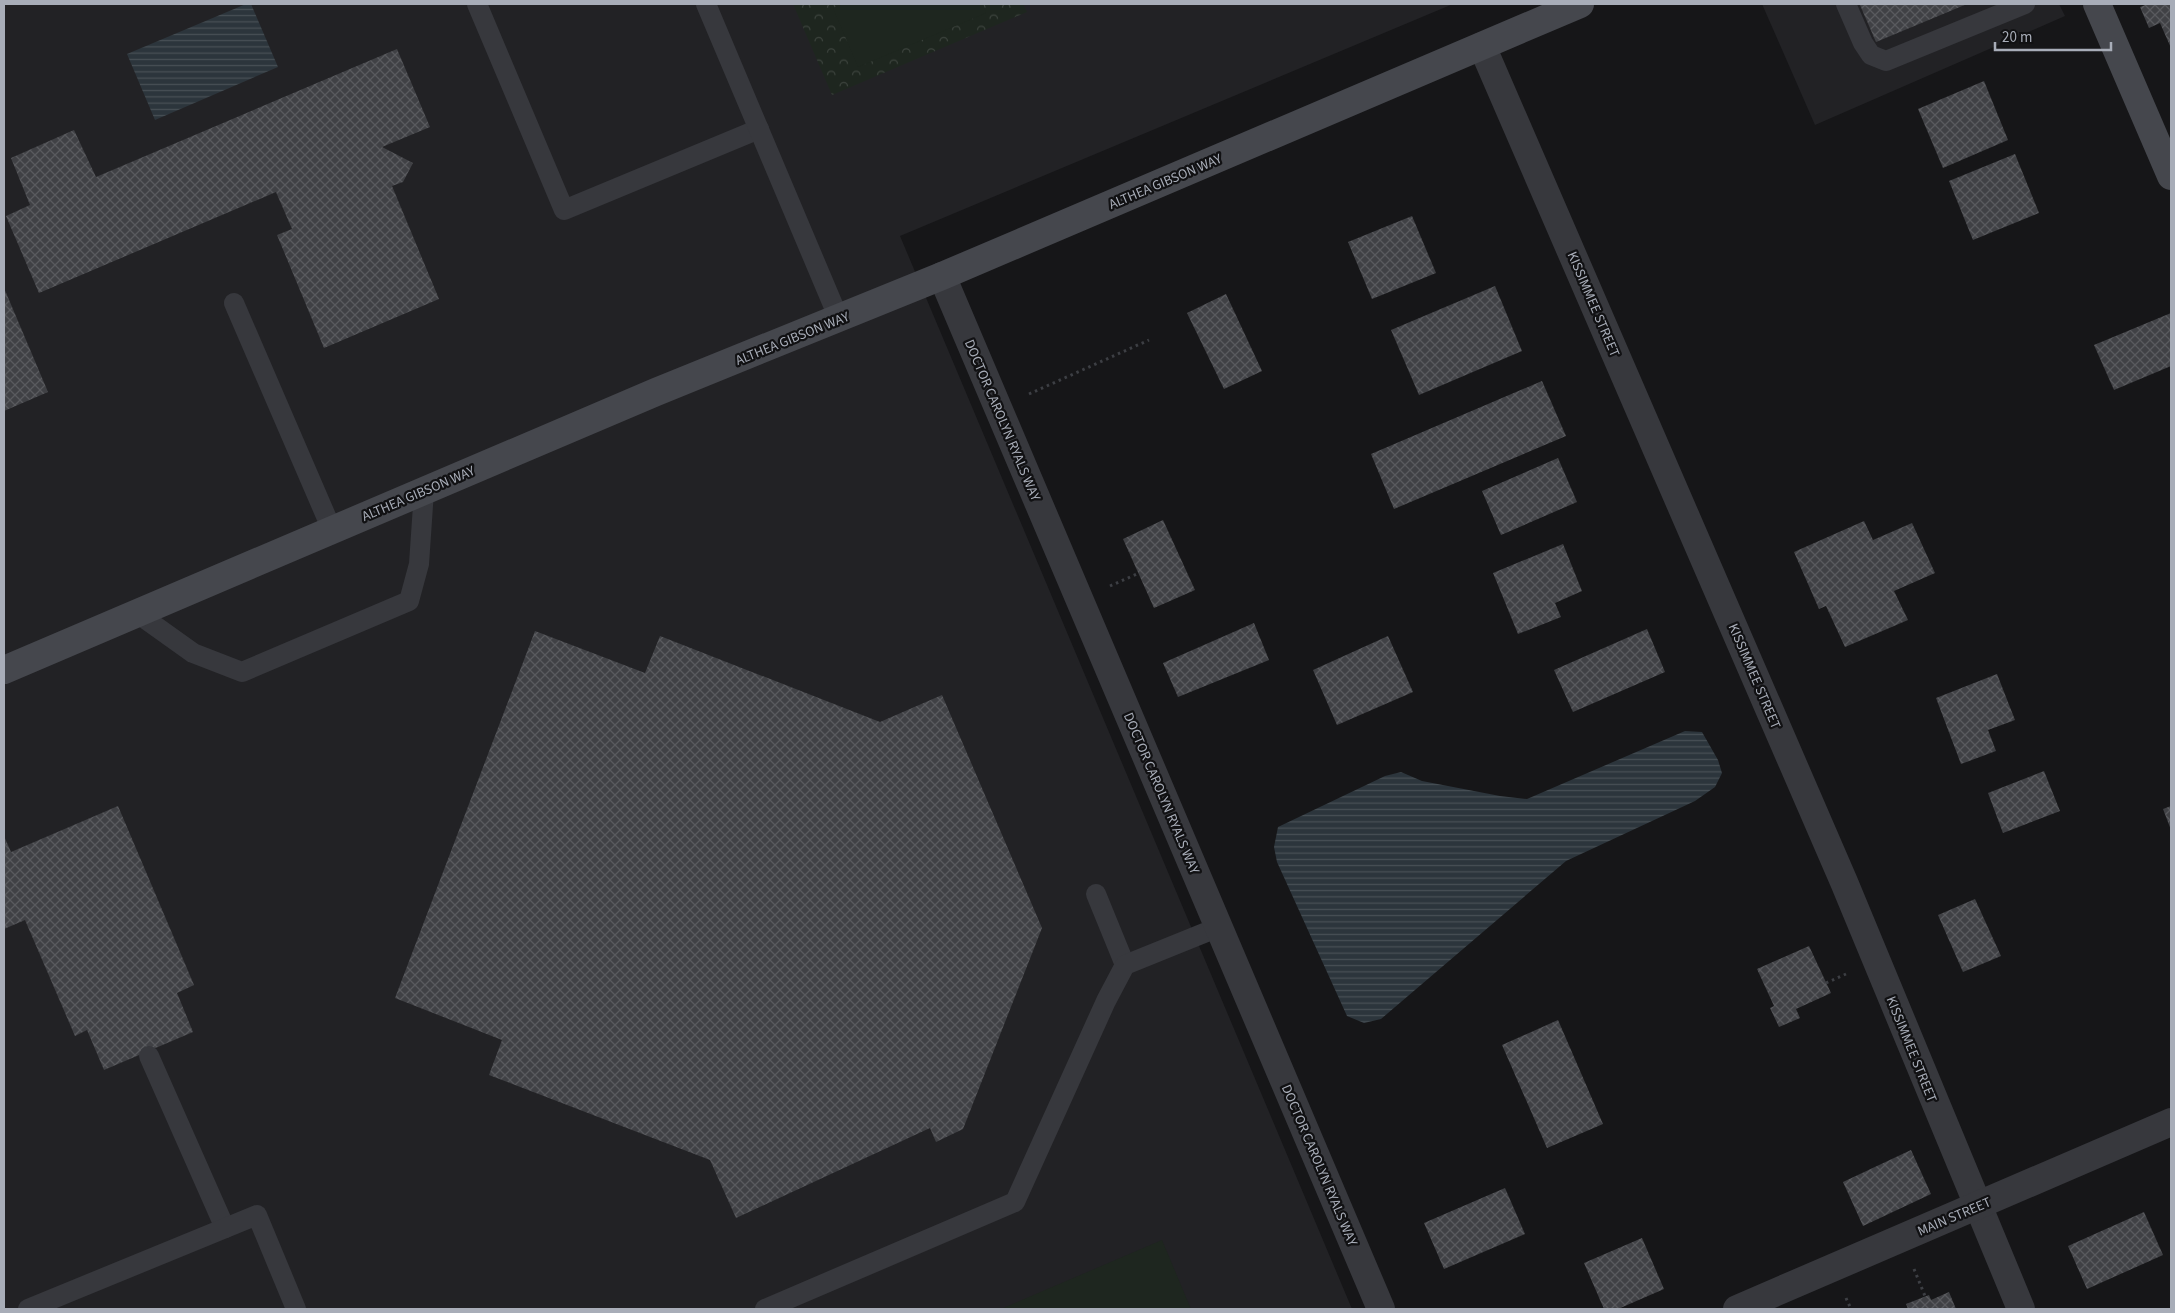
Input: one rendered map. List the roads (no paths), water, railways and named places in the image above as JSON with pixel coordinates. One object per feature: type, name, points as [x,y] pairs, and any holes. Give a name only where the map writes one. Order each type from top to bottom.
[{"type":"street","name":"ALTHEA GIBSON WAY","points":[[4,670],[424,490],[656,392],[942,276],[1580,4]]},
{"type":"street","points":[[2097,4],[2171,176]]},
{"type":"street","name":"KISSIMMEE STREET","points":[[1482,46],[1840,872],[2020,1309]]},
{"type":"street","name":"DOCTOR CAROLYN RYALS WAY","points":[[942,276],[1381,1309]]},
{"type":"street","name":"MAIN STREET","points":[[1737,1309],[2171,1122]]},
{"type":"lane","points":[[477,4],[564,210],[759,129]]},
{"type":"lane","points":[[706,4],[839,319]]},
{"type":"lane","points":[[1846,4],[1862,43],[1871,55],[1886,61],[2025,4]]},
{"type":"lane","points":[[234,303],[332,530]]},
{"type":"lane","points":[[137,613],[193,653],[242,672],[401,605],[409,601],[419,564],[424,490]]},
{"type":"lane","points":[[1096,894],[1125,965]]},
{"type":"lane","points":[[764,1309],[1014,1202],[1106,1001],[1125,965],[1219,927]]},
{"type":"lane","points":[[149,1056],[225,1228]]},
{"type":"lane","points":[[28,1309],[257,1215],[296,1309]]}]
